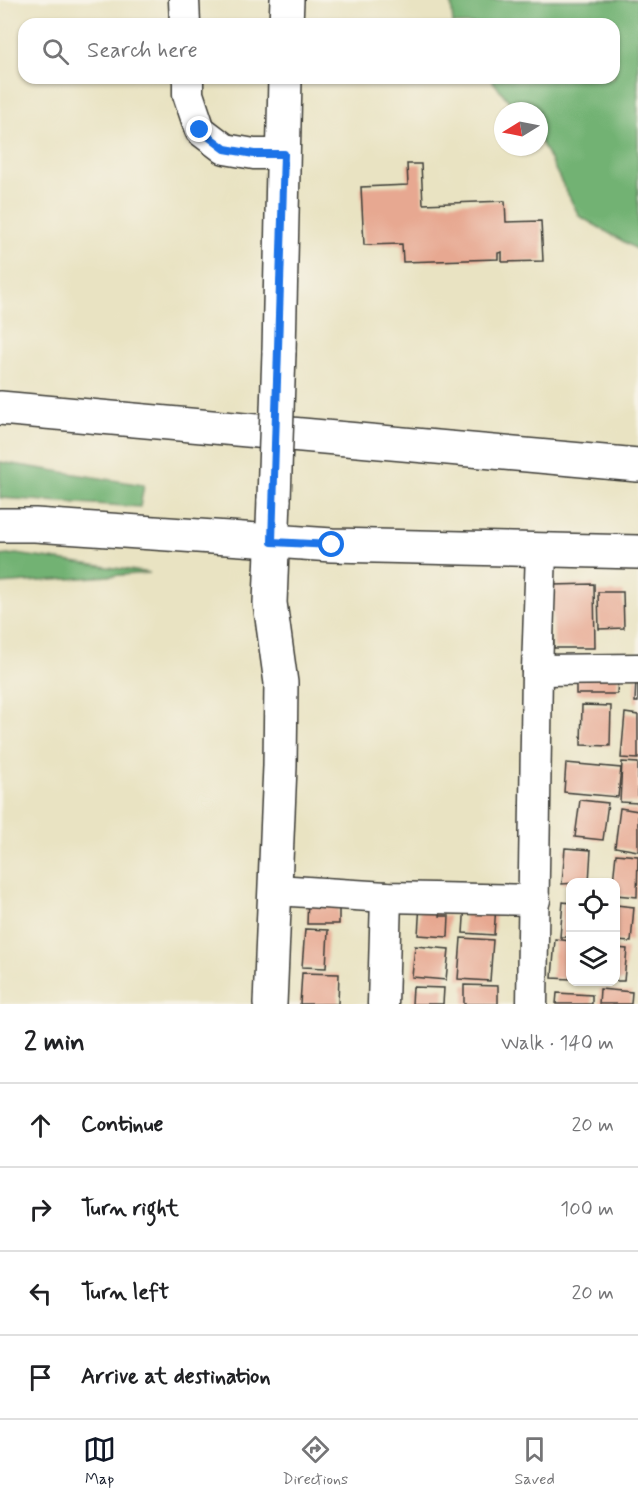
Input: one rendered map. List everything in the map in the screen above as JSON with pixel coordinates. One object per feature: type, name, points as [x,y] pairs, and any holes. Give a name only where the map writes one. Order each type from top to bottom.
[{"type":"main road","points":[[286,18],[287,0]]},
{"type":"main road","points":[[270,1004],[276,890],[281,683],[270,603],[285,84]]},
{"type":"main road","points":[[0,408],[638,465]]},
{"type":"main road","points":[[0,525],[35,525],[272,542],[638,552]]},
{"type":"street","points":[[184,0],[185,18]]},
{"type":"street","points":[[188,84],[188,94],[200,130],[225,149],[254,154],[284,154]]},
{"type":"street","points":[[532,1004],[541,551]]},
{"type":"street","points":[[537,670],[638,669]]},
{"type":"street","points":[[276,890],[386,897],[535,900]]},
{"type":"street","points":[[383,1004],[386,897]]},
{"type":"green space","points":[[451,0],[638,0],[638,250],[579,216],[548,156],[548,102],[510,102],[495,84],[620,84],[620,18],[452,18]]},
{"type":"green space","points":[[0,462],[144,485],[140,507],[0,498]]},
{"type":"green space","points":[[16,554],[150,573],[0,584],[0,556]]},
{"type":"building","points":[[407,164],[421,164],[423,204],[505,201],[506,222],[541,221],[543,261],[502,262],[502,252],[498,253],[498,259],[403,262],[402,244],[364,245],[361,187],[408,185]]},
{"type":"building","points":[[594,584],[595,648],[554,648],[552,585]]},
{"type":"building","points":[[598,592],[623,592],[624,628],[599,629]]},
{"type":"building","points":[[576,664],[618,677],[617,694],[576,694]]},
{"type":"building","points":[[636,678],[638,678],[638,702],[635,702]]},
{"type":"building","points":[[582,705],[611,706],[610,746],[581,745]]},
{"type":"building","points":[[625,713],[638,715],[638,759],[621,758]]},
{"type":"building","points":[[622,762],[638,763],[638,803],[620,802]]},
{"type":"building","points":[[566,763],[621,768],[618,797],[564,792]]},
{"type":"building","points":[[580,800],[608,803],[603,840],[575,837]]},
{"type":"building","points":[[620,808],[638,811],[638,851],[615,847]]},
{"type":"building","points":[[565,848],[591,850],[589,878],[566,878],[566,884],[562,884]]},
{"type":"building","points":[[616,854],[638,856],[637,897],[620,895],[620,878],[613,878]]},
{"type":"building","points":[[308,898],[339,899],[339,924],[307,924]]},
{"type":"building","points":[[563,902],[566,902],[566,937],[560,937]]},
{"type":"building","points":[[420,903],[441,905],[440,916],[449,916],[448,937],[418,935]]},
{"type":"building","points":[[465,903],[496,905],[494,935],[463,933]]},
{"type":"building","points":[[620,905],[634,907],[631,942],[620,941]]},
{"type":"building","points":[[305,929],[328,930],[326,968],[302,967]]},
{"type":"building","points":[[461,938],[493,940],[490,981],[458,979]]},
{"type":"building","points":[[555,939],[566,940],[566,979],[552,978]]},
{"type":"building","points":[[415,946],[449,949],[446,980],[412,977]]},
{"type":"building","points":[[620,948],[627,949],[624,981],[620,981]]},
{"type":"building","points":[[302,973],[339,974],[338,1004],[300,1004]]},
{"type":"building","points":[[464,985],[498,986],[498,1004],[464,1004]]},
{"type":"building","points":[[413,987],[444,988],[443,1004],[412,1004]]},
{"type":"building","points":[[600,989],[632,992],[631,1004],[599,1004]]},
{"type":"building","points":[[557,993],[592,995],[592,1004],[556,1004]]},
{"type":"route","points":[[200,130],[225,149],[254,154],[284,154],[272,542],[332,545]]}]
